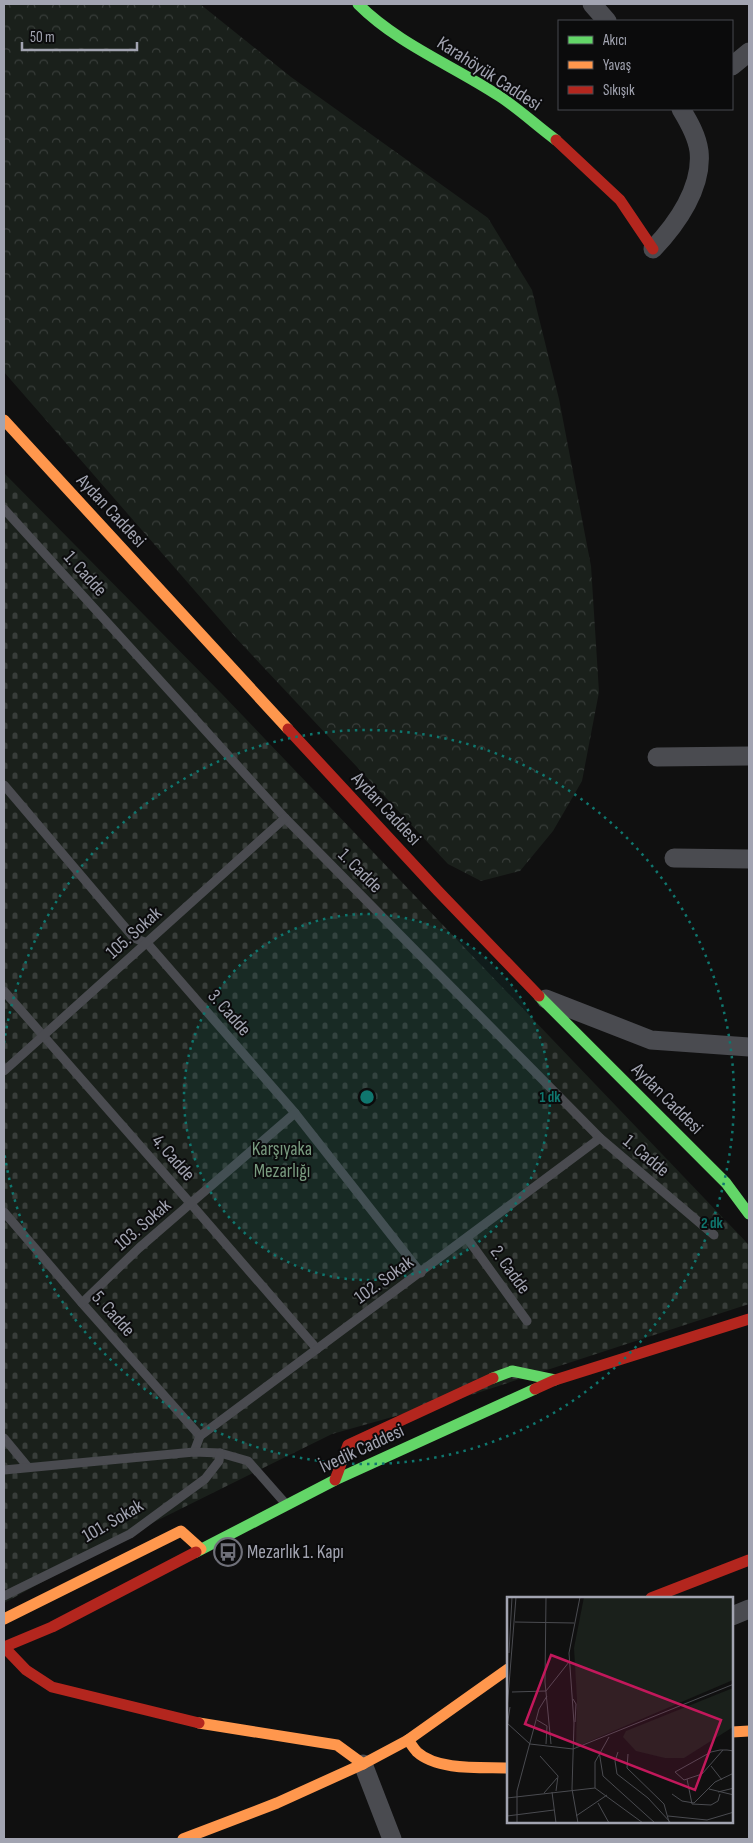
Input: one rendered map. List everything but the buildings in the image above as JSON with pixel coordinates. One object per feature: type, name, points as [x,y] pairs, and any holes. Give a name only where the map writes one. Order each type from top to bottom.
[{"type":"street","name":"Karahöyük Caddesi","points":[[358,4],[371,17],[422,52],[499,96],[562,145],[620,200],[654,249]]},
{"type":"street","points":[[592,4],[606,20]]},
{"type":"street","points":[[733,65],[749,52]]},
{"type":"street","points":[[654,249],[668,233],[692,194],[700,161],[694,133],[682,110]]},
{"type":"street","name":"Aydan Caddesi","points":[[4,420],[425,876],[539,996],[726,1183],[749,1214]]},
{"type":"street","points":[[658,757],[749,756]]},
{"type":"street","points":[[674,858],[749,858]]},
{"type":"street","points":[[539,996],[651,1040],[746,1046]]},
{"type":"street","name":"İvedik Caddesi","points":[[4,1647],[46,1614],[201,1549],[335,1480],[556,1380],[749,1319]]},
{"type":"street","points":[[335,1480],[348,1446],[493,1378],[512,1372],[556,1380]]},
{"type":"street","points":[[4,1619],[46,1614],[182,1531],[201,1549]]},
{"type":"street","points":[[654,1597],[749,1560]]},
{"type":"street","points":[[733,1616],[749,1609]]},
{"type":"street","points":[[4,1647],[16,1663],[34,1678],[52,1687],[190,1722],[337,1745],[363,1764],[392,1839]]},
{"type":"street","points":[[183,1839],[277,1803],[363,1764],[408,1740],[507,1670]]},
{"type":"street","points":[[733,1732],[749,1731]]},
{"type":"street","points":[[408,1740],[418,1753],[434,1761],[459,1766],[507,1768]]},
{"type":"lane","name":"1. Cadde","points":[[4,509],[285,818],[600,1138],[714,1235]]},
{"type":"lane","name":"3. Cadde","points":[[5,788],[134,938],[147,943],[294,1113],[421,1273]]},
{"type":"lane","name":"105. Sokak","points":[[4,1071],[285,818]]},
{"type":"lane","name":"4. Cadde","points":[[4,990],[192,1204],[316,1349]]},
{"type":"lane","name":"103. Sokak","points":[[82,1303],[139,1248],[192,1204],[294,1113]]},
{"type":"lane","name":"102. Sokak","points":[[200,1436],[600,1138]]},
{"type":"lane","name":"5. Cadde","points":[[4,1212],[200,1436]]},
{"type":"lane","name":"2. Cadde","points":[[467,1238],[527,1321]]},
{"type":"lane","points":[[194,1452],[200,1436]]},
{"type":"lane","points":[[4,1438],[28,1467]]},
{"type":"lane","points":[[4,1470],[194,1452],[220,1453],[248,1460],[287,1505]]},
{"type":"lane","name":"101. Sokak","points":[[4,1596],[130,1534],[205,1479],[219,1461],[220,1453]]},
{"type":"green space","points":[[4,4],[200,4],[291,77],[488,218],[532,290],[559,399],[591,566],[599,692],[582,781],[553,831],[520,871],[481,881],[448,864],[236,638],[4,372]]},
{"type":"green space","name":"Karşıyaka Mezarlığı","points":[[4,473],[221,693],[749,1245],[749,1304],[474,1394],[332,1434],[130,1534],[4,1603]]},
{"type":"traffic: fast","points":[[358,4],[390,31],[506,101],[556,140]]},
{"type":"traffic: fast","points":[[539,996],[726,1183],[749,1214]]},
{"type":"traffic: fast","points":[[493,1378],[512,1371],[555,1380]]},
{"type":"traffic: fast","points":[[196,1552],[335,1480],[535,1389]]},
{"type":"traffic: slow","points":[[4,420],[288,729]]},
{"type":"traffic: slow","points":[[4,1619],[181,1531],[201,1549]]},
{"type":"traffic: slow","points":[[183,1839],[277,1803],[363,1764],[408,1740],[507,1670]]},
{"type":"traffic: slow","points":[[199,1723],[337,1745],[363,1764]]},
{"type":"traffic: slow","points":[[733,1732],[749,1731]]},
{"type":"traffic: slow","points":[[408,1740],[417,1752],[436,1762],[461,1767],[507,1768]]},
{"type":"traffic: jam","points":[[556,140],[620,200],[653,249]]},
{"type":"traffic: jam","points":[[288,729],[438,891],[539,996]]},
{"type":"traffic: jam","points":[[535,1389],[555,1380],[749,1319]]},
{"type":"traffic: jam","points":[[335,1480],[348,1445],[493,1378]]},
{"type":"traffic: jam","points":[[4,1647],[52,1627],[196,1552]]},
{"type":"traffic: jam","points":[[654,1597],[749,1560]]},
{"type":"traffic: jam","points":[[4,1647],[26,1670],[52,1687],[199,1723]]},
{"type":"place","name":"Mezarlık 1. Kapı","points":[[228,1552]]}]
